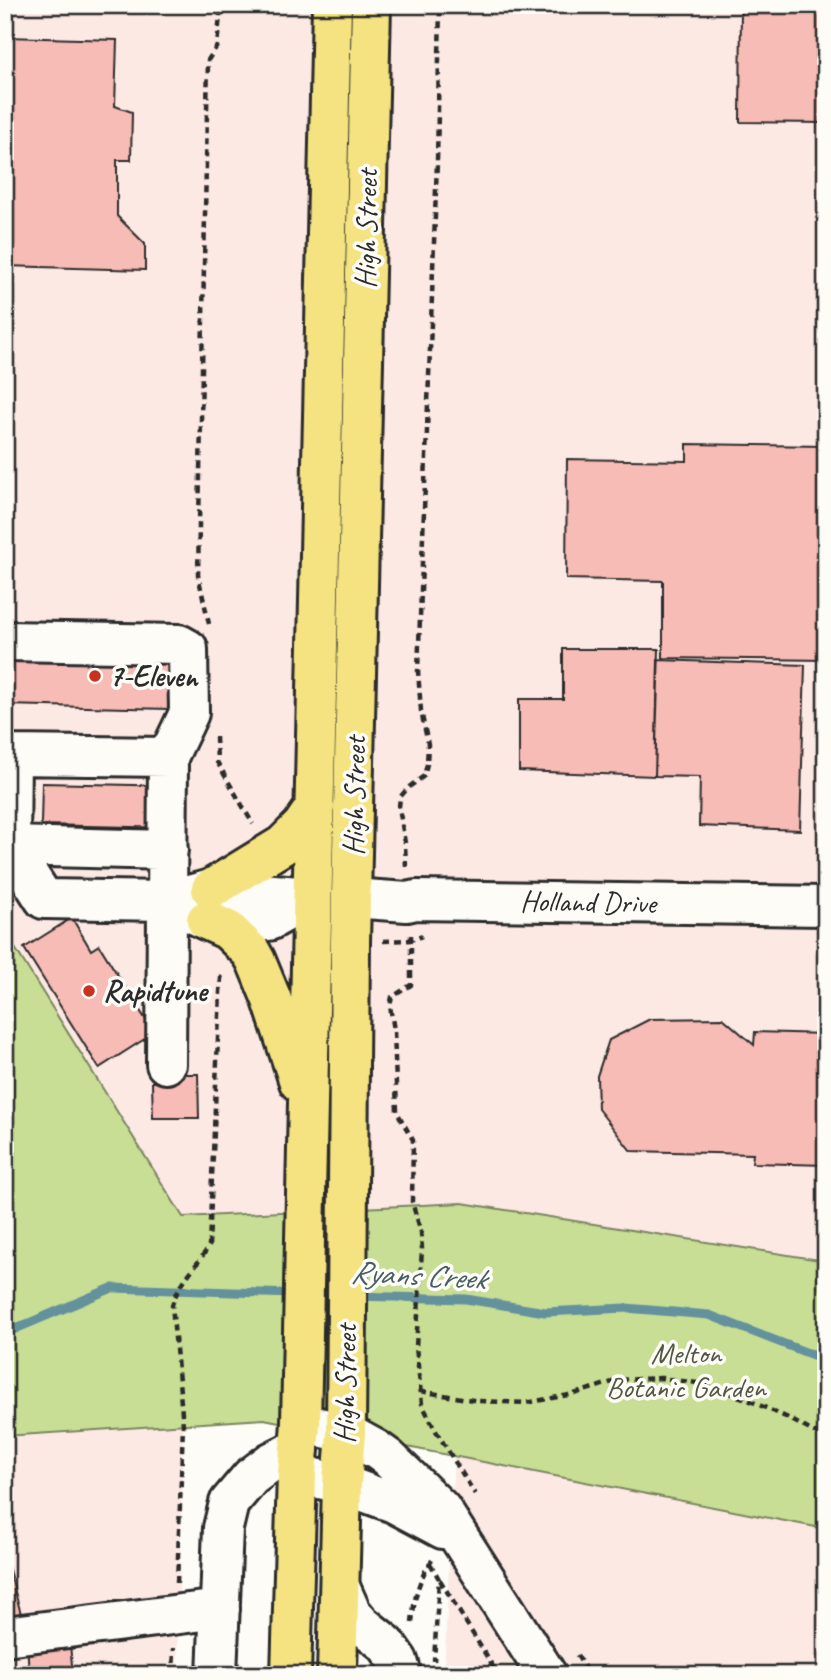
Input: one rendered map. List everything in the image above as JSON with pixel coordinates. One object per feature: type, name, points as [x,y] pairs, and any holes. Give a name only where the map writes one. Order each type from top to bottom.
[{"type":"main road","name":"High Street","points":[[290,1675],[304,1302],[332,5]]},
{"type":"main road","name":"High Street","points":[[337,1675],[346,1433],[350,943],[371,5]]},
{"type":"main road","points":[[308,1111],[272,1000],[256,961],[209,904],[283,845],[302,826],[314,807]]},
{"type":"main road","points":[[313,897],[351,898]]},
{"type":"street","points":[[5,641],[179,644],[188,649],[189,713],[168,757],[166,1063]]},
{"type":"street","points":[[168,757],[8,753],[10,846],[44,899],[209,904],[270,921],[313,897]]},
{"type":"street","points":[[10,846],[167,850]]},
{"type":"street","name":"Holland Drive","points":[[351,898],[407,902],[826,906]]},
{"type":"street","points":[[299,1448],[346,1433],[388,1458],[441,1509],[547,1675]]},
{"type":"street","points":[[299,1448],[342,1485],[394,1503],[458,1537]]},
{"type":"street","name":"High Street","points":[[217,1675],[223,1528],[229,1503],[251,1477],[271,1462],[299,1448]]},
{"type":"street","name":"High Street","points":[[340,1587],[351,1612],[361,1624],[386,1644],[398,1661],[418,1668]]},
{"type":"street","points":[[5,1636],[220,1609]]},
{"type":"path","points":[[212,634],[198,575],[200,429],[208,60],[217,46],[221,5]]},
{"type":"path","points":[[440,5],[437,162],[418,671],[421,712],[428,744],[428,764],[424,776],[400,797],[411,940],[411,985],[392,997],[390,1006],[394,1030],[397,1112],[413,1140],[412,1202],[421,1232],[416,1347],[422,1404],[481,1504]]},
{"type":"path","points":[[216,725],[217,762],[268,846],[268,855]]},
{"type":"path","points":[[350,943],[411,940]]},
{"type":"path","points":[[173,1675],[184,1425],[172,1305],[182,1281],[198,1264],[209,1246],[221,978],[226,969],[251,952]]},
{"type":"path","points":[[420,1391],[479,1401],[526,1403],[575,1394],[620,1380],[661,1378],[697,1383],[744,1398],[826,1439]]},
{"type":"path","points":[[412,1628],[416,1590],[430,1563],[458,1537]]},
{"type":"path","points":[[430,1563],[498,1675]]},
{"type":"path","points":[[418,1668],[439,1579]]},
{"type":"shaded area","points":[[5,5],[826,5],[826,1261],[462,1203],[183,1217],[5,932]]},
{"type":"shaded area","points":[[183,1425],[177,1675],[5,1675],[5,1436]]},
{"type":"shaded area","points":[[454,1454],[826,1527],[826,1675],[444,1675]]},
{"type":"green space","name":"Melton Botanic Garden","points":[[5,932],[183,1217],[462,1203],[826,1261],[826,1529],[264,1419],[5,1436]]},
{"type":"building","points":[[741,5],[826,5],[826,123],[740,122]]},
{"type":"building","points":[[5,37],[117,40],[115,106],[132,112],[131,160],[117,160],[117,216],[145,244],[145,270],[5,266]]},
{"type":"building","points":[[687,444],[826,446],[826,660],[663,658],[663,581],[566,579],[567,459],[687,461]]},
{"type":"building","points":[[563,649],[659,649],[655,776],[519,771],[519,699],[563,699]]},
{"type":"building","name":"7-Eleven","points":[[19,652],[169,656],[185,689],[169,688],[169,709],[5,705],[5,664]]},
{"type":"building","points":[[658,660],[805,665],[800,830],[699,826],[700,777],[655,776]]},
{"type":"building","points":[[42,783],[177,786],[176,828],[41,825]]},
{"type":"building","name":"Rapidtune","points":[[72,918],[91,950],[99,945],[154,1033],[99,1068],[24,948]]},
{"type":"building","points":[[723,1018],[754,1045],[755,1032],[826,1034],[826,1165],[752,1163],[753,1154],[631,1151],[598,1109],[597,1076],[609,1040],[650,1019]]},
{"type":"building","points":[[170,1074],[198,1074],[199,1118],[153,1118],[152,1082],[170,1082]]},
{"type":"building","points":[[6,1559],[21,1614],[5,1616]]},
{"type":"building","points":[[69,1635],[73,1675],[29,1675],[27,1641]]},
{"type":"building","points":[[457,1665],[483,1667],[488,1675],[457,1675]]},
{"type":"waterway","name":"Ryans Creek","points":[[5,1330],[15,1329],[112,1288],[295,1294]]},
{"type":"waterway","name":"Ryans Creek","points":[[354,1296],[466,1299],[545,1312],[626,1308],[709,1315],[826,1360]]},
{"type":"place","name":"7-Eleven","points":[[95,676]]},
{"type":"place","name":"Rapidtune","points":[[89,991]]}]
